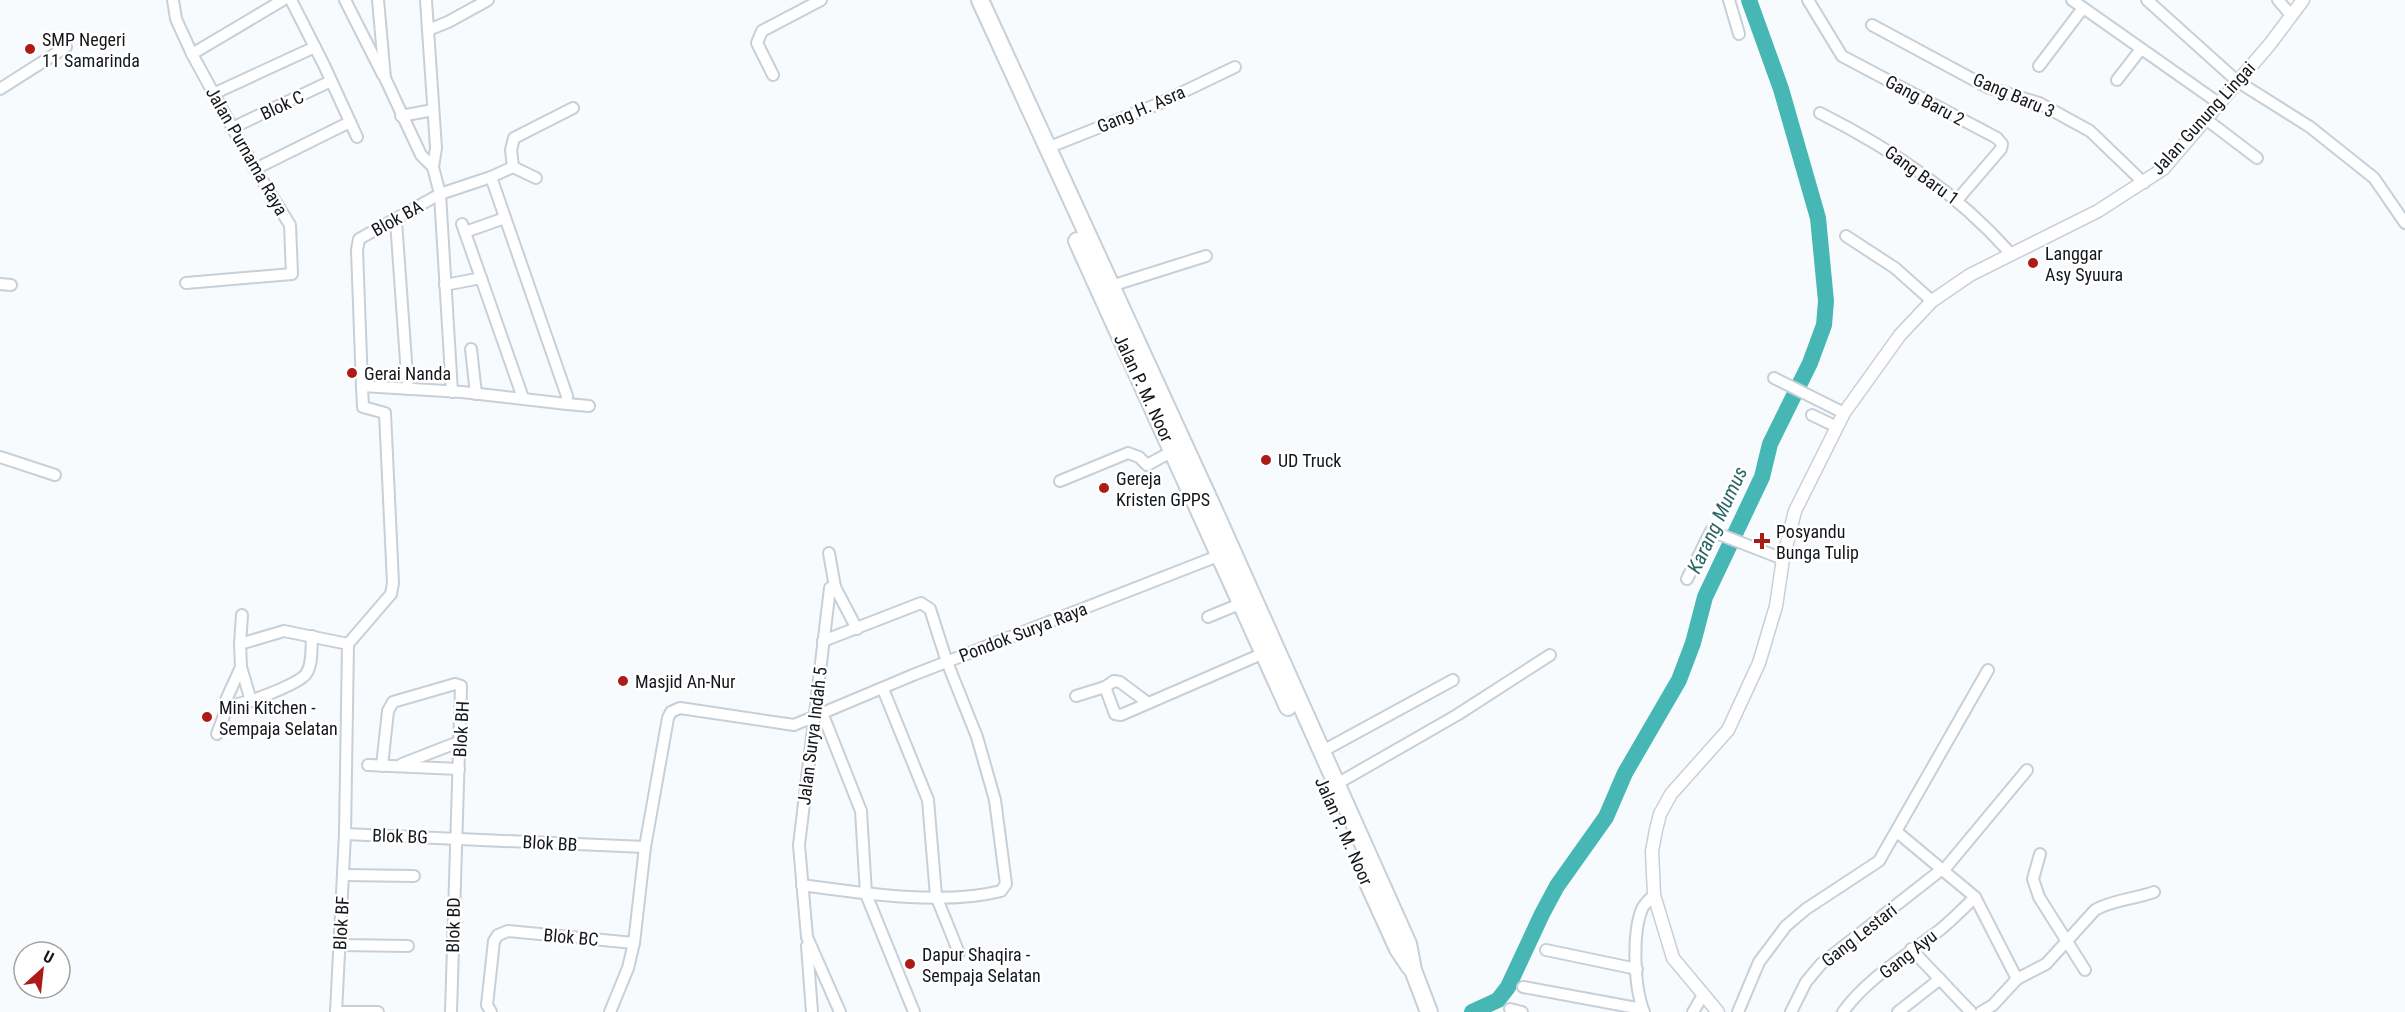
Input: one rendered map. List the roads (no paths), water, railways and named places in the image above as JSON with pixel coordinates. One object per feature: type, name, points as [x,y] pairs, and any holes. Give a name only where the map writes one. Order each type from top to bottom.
[{"type":"highway","name":"Jalan P. M. Noor","points":[[969,0],[1109,291],[1173,452],[1226,553],[1242,603],[1264,653],[1335,785],[1408,944],[1413,970],[1429,1012]]},
{"type":"highway","name":"Jalan P. M. Noor","points":[[981,0],[1316,751],[1398,949],[1413,970]]},
{"type":"street","name":"Jalan Purnama Raya","points":[[172,0],[176,18],[192,54],[232,128],[290,225],[292,274],[186,283]]},
{"type":"street","points":[[192,54],[283,0]]},
{"type":"street","points":[[291,0],[357,137]]},
{"type":"street","points":[[345,0],[421,155],[433,167],[448,192],[449,283],[466,393]]},
{"type":"street","points":[[378,0],[385,78]]},
{"type":"street","points":[[426,0],[432,29],[436,148],[433,167]]},
{"type":"street","points":[[432,29],[488,0]]},
{"type":"street","points":[[773,75],[758,42],[762,31],[821,0]]},
{"type":"street","points":[[1729,0],[1739,34]]},
{"type":"street","name":"Gang Baru 2","points":[[1808,0],[1842,56],[1997,138],[2002,144],[2001,149],[1958,199]]},
{"type":"street","points":[[2072,0],[2220,104]]},
{"type":"street","points":[[2147,0],[2237,81],[2310,127],[2374,178],[2405,224]]},
{"type":"street","points":[[2278,0],[2290,15]]},
{"type":"street","name":"Jalan Gunung Lingai","points":[[1718,1012],[1673,958],[1654,895],[1652,851],[1660,814],[1671,794],[1728,730],[1759,663],[1776,606],[1783,559],[1795,511],[1844,413],[1900,335],[1932,301],[1970,275],[2098,211],[2163,169],[2207,120],[2303,0]]},
{"type":"street","points":[[2039,66],[2083,8]]},
{"type":"street","name":"Gang Baru 3","points":[[1872,25],[1988,87],[2039,103],[2080,126],[2090,132],[2144,183]]},
{"type":"street","points":[[213,94],[315,46]]},
{"type":"street","points":[[0,89],[66,47]]},
{"type":"street","points":[[2117,80],[2140,49]]},
{"type":"street","name":"Gang H. Asra","points":[[1047,148],[1158,104],[1235,67]]},
{"type":"street","name":"Blok C","points":[[232,128],[331,81]]},
{"type":"street","points":[[536,178],[513,167],[511,150],[514,138],[573,108]]},
{"type":"street","points":[[401,116],[433,110]]},
{"type":"street","name":"Gang Baru 1","points":[[1820,113],[1909,163],[1958,199],[2011,254]]},
{"type":"street","points":[[2207,120],[2257,158]]},
{"type":"street","points":[[255,168],[350,122]]},
{"type":"street","name":"Blok BA","points":[[362,386],[357,244],[359,239],[448,192],[513,167]]},
{"type":"street","points":[[491,177],[567,396],[567,404]]},
{"type":"street","points":[[505,218],[463,228],[523,398]]},
{"type":"street","points":[[396,221],[408,389]]},
{"type":"street","points":[[1846,236],[1895,268],[1932,301]]},
{"type":"street","points":[[1109,291],[1206,256]]},
{"type":"street","points":[[449,283],[481,278]]},
{"type":"street","points":[[466,393],[471,349]]},
{"type":"street","points":[[1777,379],[1844,413]]},
{"type":"street","points":[[240,644],[284,631],[348,644],[391,594],[393,584],[385,413],[363,407],[362,386],[523,398],[589,406]]},
{"type":"street","points":[[1812,415],[1837,427]]},
{"type":"street","points":[[1060,481],[1128,453],[1139,457],[1147,465],[1173,452]]},
{"type":"street","points":[[0,457],[55,475]]},
{"type":"street","points":[[1687,579],[1709,533],[1713,531],[1740,544],[1783,559]]},
{"type":"street","points":[[829,553],[835,587],[857,629]]},
{"type":"street","name":"Pondok Surya Raya","points":[[645,847],[668,718],[674,710],[680,708],[784,726],[795,725],[947,662],[1226,553]]},
{"type":"street","name":"Jalan Surya Indah 5","points":[[812,1012],[799,845],[819,716],[823,641],[829,590],[835,587]]},
{"type":"street","points":[[802,885],[866,894],[936,896],[992,893],[1001,891],[1006,884],[995,800],[977,736],[947,662],[930,609],[921,603],[823,641]]},
{"type":"street","points":[[1208,617],[1242,603]]},
{"type":"street","points":[[242,615],[241,667],[251,701]]},
{"type":"street","points":[[228,705],[251,701],[303,677],[309,668],[312,636]]},
{"type":"street","name":"Blok BF","points":[[336,1012],[344,875],[348,644]]},
{"type":"street","points":[[1105,687],[1115,714],[1121,715],[1264,653]]},
{"type":"street","points":[[1335,785],[1458,715],[1550,655]]},
{"type":"street","points":[[217,734],[228,705],[226,700],[241,667]]},
{"type":"street","points":[[1738,1012],[1760,962],[1786,926],[1806,909],[1879,861],[1988,670]]},
{"type":"street","points":[[1316,751],[1453,680]]},
{"type":"street","points":[[1076,696],[1105,687],[1114,681],[1120,682],[1148,703]]},
{"type":"street","name":"Blok BH","points":[[382,766],[388,711],[395,701],[455,684],[461,686],[455,838]]},
{"type":"street","points":[[883,689],[928,800],[936,896],[959,953]]},
{"type":"street","points":[[819,716],[861,811],[866,894],[914,1012]]},
{"type":"street","points":[[395,766],[460,741]]},
{"type":"street","points":[[368,765],[459,769]]},
{"type":"street","name":"Gang Lestari","points":[[1791,1012],[1806,982],[1821,964],[1942,870],[2027,770]]},
{"type":"street","points":[[1897,832],[1975,897],[2017,979]]},
{"type":"street","name":"Blok BG","points":[[345,834],[455,838]]},
{"type":"street","name":"Blok BB","points":[[455,838],[645,847]]},
{"type":"street","name":"Blok BD","points":[[451,1012],[455,838]]},
{"type":"street","points":[[610,1012],[628,968],[634,944],[645,847]]},
{"type":"street","points":[[2040,854],[2035,867],[2034,884],[2039,897],[2085,970]]},
{"type":"street","points":[[344,875],[414,876]]},
{"type":"street","points":[[1981,1012],[1993,1005],[2017,979],[2046,964],[2095,910],[2104,905],[2128,901],[2154,892]]},
{"type":"street","points":[[1522,987],[1643,1011],[1637,969],[1639,906],[1654,895]]},
{"type":"street","name":"Gang Ayu","points":[[1843,1012],[1852,1000],[1911,949],[1941,929],[1975,897]]},
{"type":"street","name":"Blok BC","points":[[491,1012],[487,1005],[494,941],[498,935],[508,932],[634,944]]},
{"type":"street","name":"Jalan Surya Indah 5","points":[[807,937],[840,1012]]},
{"type":"street","points":[[341,945],[408,946]]},
{"type":"street","points":[[1911,949],[1971,1012]]},
{"type":"street","points":[[1546,950],[1637,969]]},
{"type":"street","points":[[1898,1012],[1914,1007],[1940,979]]},
{"type":"street","points":[[1693,1012],[1704,995]]},
{"type":"street","points":[[1510,1009],[1522,1012]]},
{"type":"street","points":[[336,1012],[378,1012]]},
{"type":"waterway","name":"Karang Mumus","points":[[1472,1012],[1498,1000],[1508,987],[1557,886],[1606,817],[1625,773],[1679,680],[1693,643],[1705,597],[1762,477],[1770,444],[1810,363],[1824,325],[1826,301],[1818,218],[1781,89],[1749,0]]},
{"type":"place","name":"SMP Negeri 11 Samarinda","points":[[30,49]]},
{"type":"place","name":"Langgar Asy Syuura","points":[[2033,263]]},
{"type":"place","name":"Gerai Nanda","points":[[352,373]]},
{"type":"place","name":"UD Truck","points":[[1266,460]]},
{"type":"place","name":"Gereja Kristen GPPS","points":[[1104,488]]},
{"type":"place","name":"Posyandu Bunga Tulip","points":[[1762,541]]},
{"type":"place","name":"Masjid An-Nur","points":[[623,681]]},
{"type":"place","name":"Mini Kitchen - Sempaja Selatan","points":[[207,717]]},
{"type":"place","name":"Dapur Shaqira - Sempaja Selatan","points":[[910,964]]}]
